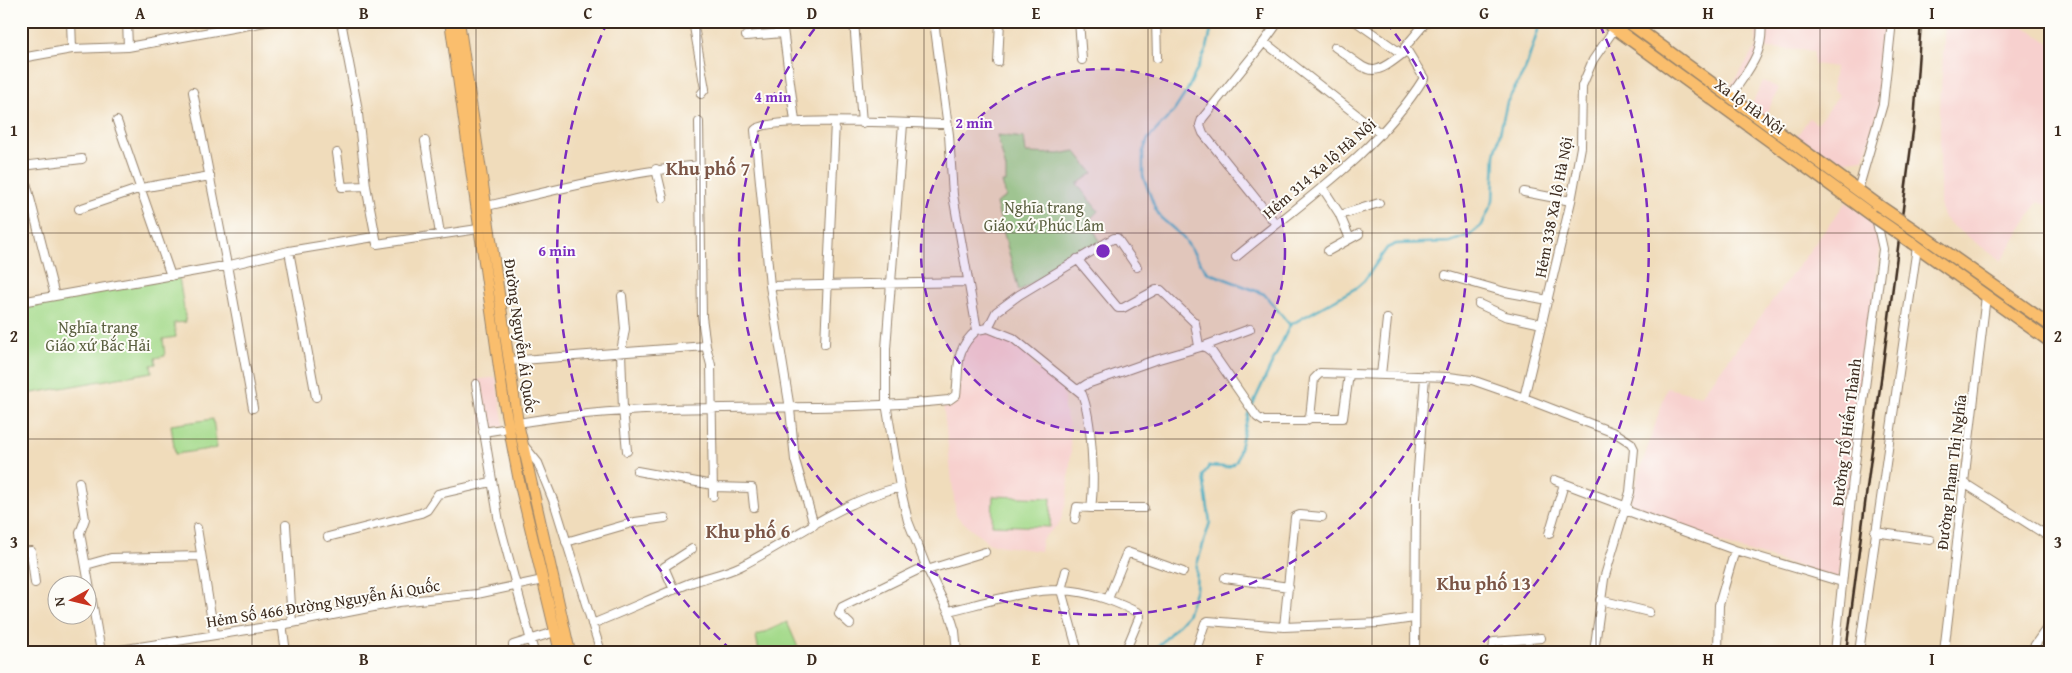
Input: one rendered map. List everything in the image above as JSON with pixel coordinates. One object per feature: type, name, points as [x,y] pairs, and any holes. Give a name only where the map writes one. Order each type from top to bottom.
[{"type":"highway","name":"Xa lộ Hà Nội","points":[[1627,21],[1730,97],[1855,196],[1876,218],[1914,245]]},
{"type":"highway","name":"Xa lộ Hà Nội","points":[[1610,25],[1855,196],[1878,205],[2051,326]]},
{"type":"highway","points":[[1876,218],[1878,205]]},
{"type":"highway","points":[[1914,245],[2051,342]]},
{"type":"main road","name":"Đường Nguyễn Ái Quốc","points":[[450,21],[478,229],[508,428],[560,652]]},
{"type":"main road","name":"Đường Nguyễn Ái Quốc","points":[[459,21],[518,423],[570,652]]},
{"type":"main road","points":[[478,229],[490,228]]},
{"type":"street","points":[[72,21],[72,49]]},
{"type":"street","points":[[126,21],[128,47]]},
{"type":"street","points":[[21,58],[72,49],[128,47],[182,38],[218,25],[271,21]]},
{"type":"street","points":[[342,21],[357,105],[366,186],[376,244],[478,229]]},
{"type":"street","points":[[693,21],[705,89],[701,94]]},
{"type":"street","points":[[782,21],[795,121]]},
{"type":"street","points":[[854,21],[862,123]]},
{"type":"street","points":[[934,21],[947,124],[953,195],[976,330]]},
{"type":"street","points":[[998,62],[1000,21]]},
{"type":"street","points":[[1079,21],[1082,60]]},
{"type":"street","points":[[1156,21],[1157,58]]},
{"type":"street","points":[[1276,224],[1203,134],[1200,125],[1202,119],[1279,21]]},
{"type":"street","points":[[1355,21],[1404,53]]},
{"type":"street","points":[[1335,47],[1367,69],[1374,71],[1386,67],[1404,53],[1406,43],[1427,21]]},
{"type":"street","points":[[1730,97],[1760,49],[1762,34],[1760,21]]},
{"type":"street","points":[[1855,196],[1883,104],[1892,21]]},
{"type":"street","name":"Hẻm 338 Xa lộ Hà Nội","points":[[1524,398],[1571,200],[1580,147],[1582,86],[1592,60],[1610,25]]},
{"type":"street","points":[[746,36],[783,33]]},
{"type":"street","points":[[1264,42],[1381,134]]},
{"type":"street","name":"Hẻm 314 Xa lộ Hà Nội","points":[[1236,257],[1322,187],[1381,134],[1414,94],[1424,78],[1422,72],[1404,53]]},
{"type":"street","points":[[193,92],[228,265],[253,408]]},
{"type":"street","points":[[117,121],[171,276]]},
{"type":"street","points":[[814,525],[795,460],[790,409],[770,286],[755,130],[762,124],[795,121],[947,124]]},
{"type":"street","points":[[699,122],[702,318],[711,365],[713,496]]},
{"type":"street","points":[[825,344],[835,122]]},
{"type":"street","points":[[903,124],[886,349],[886,403],[900,487],[908,521],[926,568],[948,611],[955,631],[957,652]]},
{"type":"street","points":[[425,141],[440,234]]},
{"type":"street","points":[[337,153],[342,187],[366,186]]},
{"type":"street","points":[[55,296],[22,165],[82,159]]},
{"type":"street","points":[[487,206],[656,170],[700,165]]},
{"type":"street","points":[[656,170],[662,198]]},
{"type":"street","points":[[79,209],[141,188],[210,176]]},
{"type":"street","points":[[1322,187],[1340,215],[1350,239]]},
{"type":"street","points":[[1524,192],[1571,200]]},
{"type":"street","points":[[1340,215],[1379,203]]},
{"type":"street","name":"Đường Tố Hiến Thành","points":[[1835,652],[1883,249],[1876,218]]},
{"type":"street","points":[[1328,251],[1359,234]]},
{"type":"street","points":[[21,302],[228,265],[289,250],[374,237]]},
{"type":"street","points":[[988,328],[996,312],[1018,295],[1114,238],[1117,238],[1137,267]]},
{"type":"street","points":[[1859,652],[1914,245]]},
{"type":"street","points":[[289,250],[316,397]]},
{"type":"street","points":[[1077,259],[1118,308],[1123,308],[1156,290],[1161,290],[1195,323],[1202,346],[1212,352],[1257,417],[1268,421],[1306,421],[1310,418],[1342,418],[1349,374]]},
{"type":"street","points":[[1446,275],[1505,292],[1548,300]]},
{"type":"street","points":[[770,286],[968,282]]},
{"type":"street","points":[[622,296],[625,329],[621,352],[622,410],[627,451]]},
{"type":"street","name":"Đường Phạm Thị Nghĩa","points":[[1944,652],[1986,296]]},
{"type":"street","points":[[1479,304],[1505,316],[1542,324]]},
{"type":"street","points":[[1381,375],[1387,319]]},
{"type":"street","points":[[518,423],[560,416],[622,410],[790,409],[936,401],[954,398],[957,386],[958,355],[962,345],[976,330],[988,328],[1013,338],[1078,390],[1085,400],[1092,474],[1091,508]]},
{"type":"street","points":[[1078,390],[1102,378],[1250,329]]},
{"type":"street","points":[[509,361],[706,346]]},
{"type":"street","points":[[1310,418],[1316,375],[1381,375],[1472,380],[1617,434],[1631,443],[1634,450],[1626,508],[1604,579],[1594,652]]},
{"type":"street","points":[[1415,652],[1416,497],[1425,377]]},
{"type":"street","points":[[476,384],[499,522],[518,586],[534,652]]},
{"type":"street","points":[[483,432],[508,428]]},
{"type":"street","points":[[522,443],[538,463],[555,505],[572,555],[578,582],[600,652]]},
{"type":"street","points":[[637,471],[713,486],[752,488],[754,507]]},
{"type":"street","points":[[1555,480],[1736,550],[1842,582]]},
{"type":"street","points":[[78,482],[85,519],[80,533],[101,652]]},
{"type":"street","points":[[328,537],[421,513],[427,510],[438,494],[491,482]]},
{"type":"street","points":[[1964,483],[2051,538]]},
{"type":"street","points":[[1549,534],[1564,484]]},
{"type":"street","points":[[592,624],[674,590],[740,566],[862,498],[900,487]]},
{"type":"street","points":[[1075,519],[1077,507],[1144,508]]},
{"type":"street","points":[[1284,627],[1295,517],[1300,515],[1322,517]]},
{"type":"street","points":[[566,542],[635,522],[665,518]]},
{"type":"street","points":[[286,525],[292,623]]},
{"type":"street","points":[[197,528],[214,634]]},
{"type":"street","points":[[1875,532],[1930,540]]},
{"type":"street","points":[[674,590],[664,567],[692,550]]},
{"type":"street","points":[[1718,652],[1720,605],[1736,550]]},
{"type":"street","points":[[21,552],[31,551],[35,583]]},
{"type":"street","points":[[850,624],[839,614],[841,608],[926,568],[985,552]]},
{"type":"street","points":[[1108,599],[1127,552],[1183,572]]},
{"type":"street","points":[[86,565],[111,558],[202,556]]},
{"type":"street","points":[[1066,571],[1061,590],[1078,652]]},
{"type":"street","points":[[1225,578],[1289,587]]},
{"type":"street","name":"Hẻm Số 466 Đường Nguyễn Ái Quốc","points":[[107,652],[292,623],[399,602],[478,594],[543,580]]},
{"type":"street","points":[[948,611],[1010,596],[1061,590],[1086,593],[1108,599],[1140,614],[1125,652]]},
{"type":"street","points":[[1600,600],[1649,612]]},
{"type":"street","points":[[1196,650],[1205,623],[1208,621],[1284,627],[1379,623],[1414,618]]},
{"type":"street","points":[[2030,652],[2051,622]]},
{"type":"street","points":[[282,624],[286,652]]},
{"type":"street","points":[[513,645],[556,632]]},
{"type":"street","points":[[1493,652],[1494,642],[1541,638]]},
{"type":"shaded area","points":[[1755,21],[1889,21],[1881,103],[1864,159],[1839,162],[1825,161],[1795,139],[1809,118],[1817,124],[1839,95],[1832,90],[1835,67],[1814,64],[1814,51],[1766,48],[1736,96],[1728,90],[1757,46]]},
{"type":"shaded area","points":[[1945,21],[2016,21],[2051,44],[2051,208],[2039,201],[2001,261],[1953,226],[1944,218],[1940,208],[1940,106]]},
{"type":"shaded area","points":[[1763,81],[1779,88],[1765,117],[1751,107]]},
{"type":"shaded area","points":[[1846,202],[1875,222],[1880,249],[1839,578],[1736,548],[1628,508],[1667,388],[1701,396]]},
{"type":"shaded area","points":[[988,331],[1011,340],[1033,359],[1032,365],[1060,384],[1064,396],[1064,410],[1069,424],[1071,452],[1067,499],[1060,523],[1042,539],[1040,551],[990,544],[956,516],[943,403],[951,402],[961,356],[977,332]]},
{"type":"shaded area","points":[[496,377],[504,426],[483,429],[476,380]]},
{"type":"green space","name":"Nghĩa trang Giáo xứ Phúc Lâm","points":[[997,135],[1024,138],[1026,153],[1059,154],[1075,151],[1093,173],[1077,184],[1098,211],[1086,223],[1093,228],[1100,242],[1019,291],[996,203],[1006,197],[1002,182],[1006,182],[1006,169]]},
{"type":"green space","name":"Nghĩa trang Giáo xứ Bắc Hải","points":[[179,277],[186,322],[174,323],[176,337],[163,339],[165,356],[155,358],[156,364],[151,365],[152,372],[21,395],[21,306]]},
{"type":"green space","points":[[213,419],[217,448],[175,454],[171,425]]},
{"type":"green space","points":[[993,496],[1051,498],[1050,527],[992,525]]},
{"type":"green space","points":[[787,622],[800,652],[759,652],[756,636]]},
{"type":"waterway","points":[[1213,21],[1207,48],[1187,91],[1174,111],[1148,139],[1143,152],[1143,176],[1155,208],[1161,218],[1182,236],[1207,272],[1264,294],[1290,325],[1252,406]]},
{"type":"waterway","points":[[1290,325],[1356,288],[1364,281],[1387,248],[1396,244],[1450,242],[1470,235],[1482,225],[1493,201],[1495,155],[1507,102],[1525,70],[1540,24]]},
{"type":"waterway","points":[[1153,652],[1187,615],[1196,589],[1197,564],[1210,522],[1203,476],[1209,466],[1228,467],[1237,460],[1249,411]]},
{"type":"railway","points":[[1846,652],[1914,123],[1921,21]]},
{"type":"district","name":"Khu phố 7","points":[[708,168]]},
{"type":"district","name":"Khu phố 6","points":[[748,531]]},
{"type":"district","name":"Khu phố 13","points":[[1484,583]]}]
